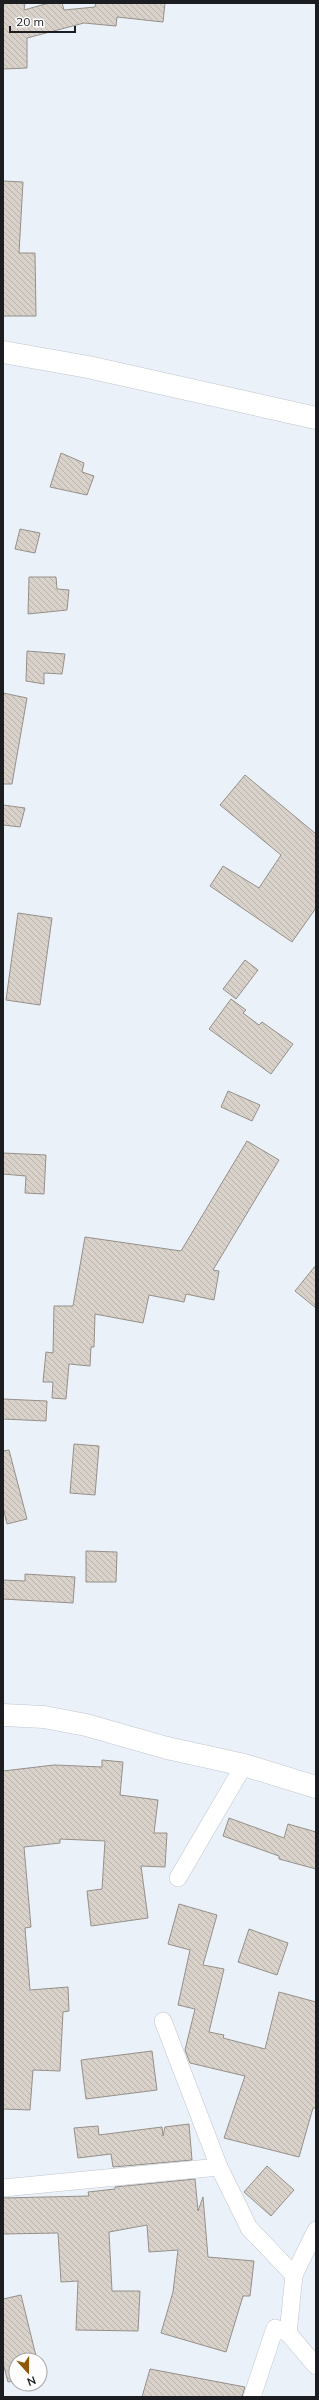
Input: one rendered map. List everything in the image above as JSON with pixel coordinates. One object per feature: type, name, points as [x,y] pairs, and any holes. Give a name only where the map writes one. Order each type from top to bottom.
[{"type":"street","points":[[3,352],[88,367],[316,418]]},
{"type":"street","points":[[3,1715],[44,1717],[86,1725],[167,1748],[244,1765],[316,1787]]},
{"type":"street","points":[[178,1878],[244,1765]]},
{"type":"street","points":[[163,2021],[219,2167],[249,2228],[294,2275]]},
{"type":"street","points":[[3,2188],[219,2167]]},
{"type":"street","points":[[288,2333],[294,2275],[316,2230]]},
{"type":"street","points":[[252,2397],[274,2328],[288,2333],[316,2366]]},
{"type":"building","points":[[3,3],[25,3],[24,10],[49,3],[62,3],[64,10],[95,7],[96,3],[165,3],[163,22],[117,17],[116,26],[84,23],[27,38],[27,68],[3,69]]},
{"type":"building","points":[[3,181],[23,182],[19,253],[35,253],[36,316],[3,316]]},
{"type":"building","points":[[61,453],[84,463],[82,472],[94,476],[87,495],[50,487]]},
{"type":"building","points":[[20,529],[40,533],[35,553],[15,549]]},
{"type":"building","points":[[29,577],[56,577],[57,589],[69,590],[67,610],[28,614]]},
{"type":"building","points":[[27,651],[65,654],[62,674],[44,673],[44,684],[26,681]]},
{"type":"building","points":[[3,693],[27,698],[12,784],[3,784]]},
{"type":"building","points":[[245,775],[316,834],[316,908],[292,942],[210,886],[223,866],[259,888],[281,855],[220,805]]},
{"type":"building","points":[[3,805],[25,808],[20,827],[3,825]]},
{"type":"building","points":[[18,913],[52,918],[40,1005],[6,1000]]},
{"type":"building","points":[[245,960],[258,970],[236,999],[223,989]]},
{"type":"building","points":[[231,999],[246,1010],[243,1013],[259,1025],[262,1022],[293,1044],[271,1074],[209,1029]]},
{"type":"building","points":[[228,1091],[260,1105],[252,1121],[221,1107]]},
{"type":"building","points":[[247,1141],[279,1160],[213,1270],[219,1271],[214,1300],[186,1294],[184,1302],[149,1295],[143,1323],[95,1314],[94,1347],[91,1347],[90,1366],[69,1364],[66,1399],[52,1398],[53,1382],[43,1382],[46,1352],[53,1353],[54,1306],[73,1306],[85,1237],[181,1251]]},
{"type":"building","points":[[3,1153],[46,1155],[44,1194],[25,1193],[26,1176],[3,1174]]},
{"type":"building","points":[[316,1265],[316,1308],[295,1291]]},
{"type":"building","points":[[3,1399],[47,1401],[46,1421],[3,1419]]},
{"type":"building","points":[[74,1444],[99,1446],[95,1495],[70,1493]]},
{"type":"building","points":[[9,1450],[27,1519],[7,1524],[3,1507],[3,1451]]},
{"type":"building","points":[[86,1551],[117,1552],[116,1582],[86,1582]]},
{"type":"building","points":[[25,1574],[75,1577],[73,1603],[3,1599],[3,1580],[25,1581]]},
{"type":"building","points":[[102,1760],[123,1762],[120,1795],[158,1800],[154,1833],[167,1833],[165,1867],[141,1866],[148,1918],[91,1926],[87,1891],[102,1889],[105,1841],[60,1839],[60,1843],[24,1847],[31,1927],[25,1928],[30,1990],[68,1987],[69,2011],[63,2012],[60,2071],[33,2070],[30,2110],[3,2109],[3,1771],[54,1765],[102,1767]]},
{"type":"building","points":[[229,1818],[284,1838],[288,1824],[316,1832],[316,1869],[279,1859],[279,1856],[223,1836]]},
{"type":"building","points":[[179,1904],[217,1915],[203,1965],[224,1969],[209,2032],[224,2035],[223,2038],[265,2049],[279,1992],[316,2002],[316,2108],[313,2108],[299,2157],[224,2138],[245,2076],[190,2063],[185,2050],[195,2009],[178,2005],[190,1950],[168,1944]]},
{"type":"building","points":[[249,1929],[288,1943],[277,1975],[238,1962]]},
{"type":"building","points":[[152,2051],[157,2090],[86,2099],[81,2060]]},
{"type":"building","points":[[189,2124],[192,2160],[113,2167],[111,2154],[78,2158],[74,2128],[98,2126],[99,2135],[162,2127],[163,2136],[165,2127]]},
{"type":"building","points":[[267,2166],[294,2190],[271,2216],[244,2192]]},
{"type":"building","points":[[195,2179],[198,2211],[203,2197],[208,2257],[254,2261],[250,2296],[243,2296],[226,2352],[161,2333],[173,2292],[178,2250],[149,2252],[147,2225],[109,2232],[112,2291],[140,2291],[138,2331],[76,2330],[78,2281],[61,2282],[58,2233],[3,2234],[3,2198],[89,2196],[88,2192],[115,2189],[115,2187]]},
{"type":"building","points":[[21,2295],[35,2352],[8,2352],[8,2382],[3,2363],[3,2299]]},
{"type":"building","points":[[150,2369],[245,2387],[242,2397],[142,2397]]}]
